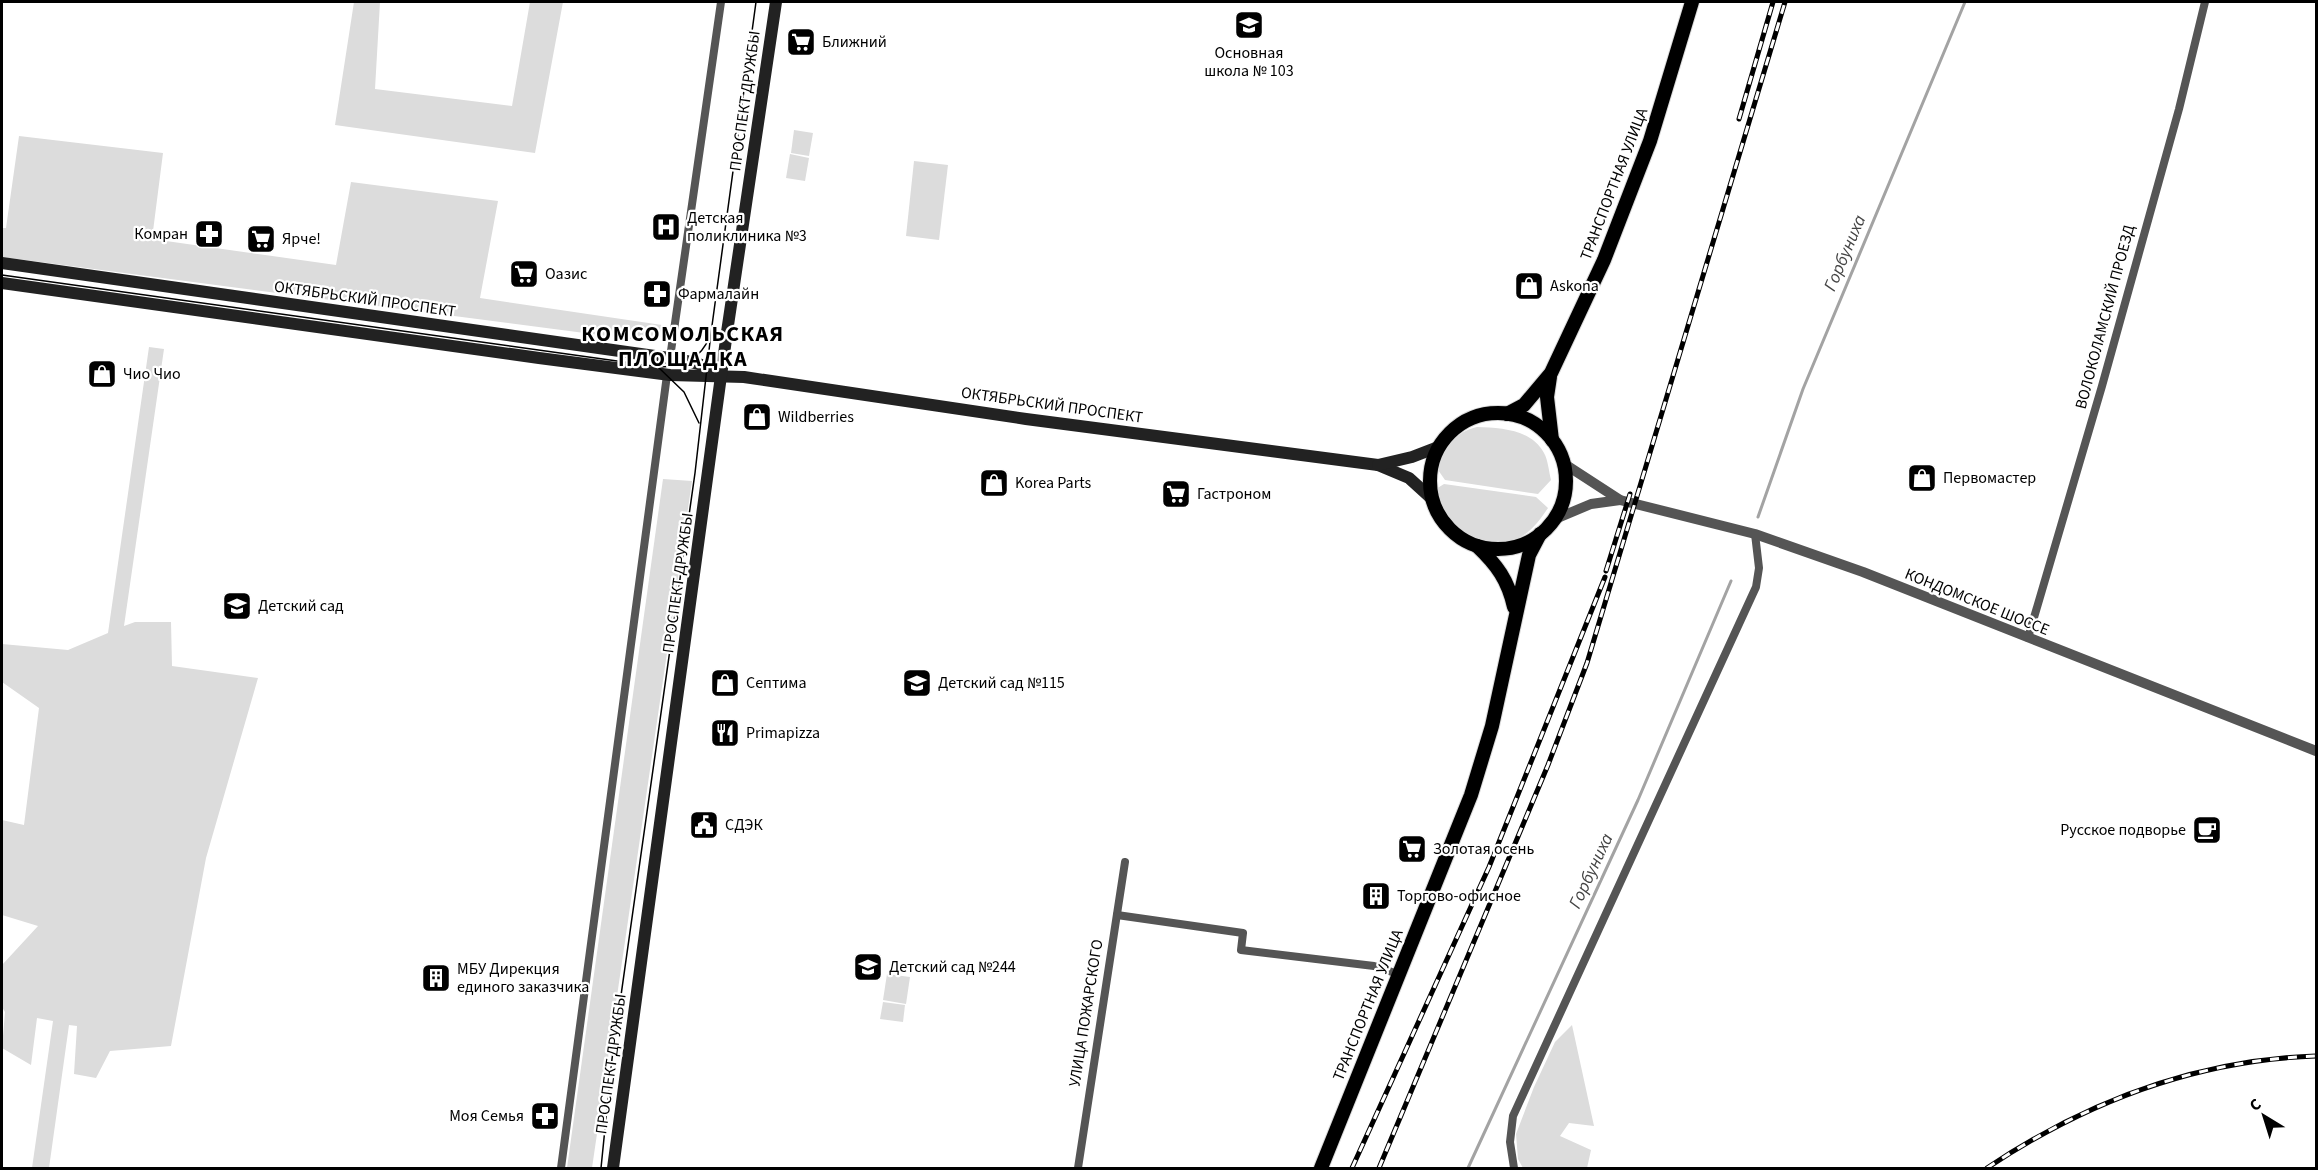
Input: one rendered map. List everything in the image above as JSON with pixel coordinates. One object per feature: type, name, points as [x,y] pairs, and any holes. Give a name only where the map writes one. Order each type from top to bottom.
[{"type":"main road","name":"ПРОСПЕКТ ДРУЖБЫ","points":[[613,1168],[722,375],[776,2]]},
{"type":"main road","name":"ТРАНСПОРТНАЯ УЛИЦА","points":[[1552,440],[1546,397],[1551,373],[1604,260],[1650,141],[1692,2]]},
{"type":"main road","name":"ОКТЯБРЬСКИЙ ПРОСПЕКТ","points":[[2,263],[670,358],[702,365],[722,375]]},
{"type":"main road","name":"ОКТЯБРЬСКИЙ ПРОСПЕКТ","points":[[2,283],[667,375],[722,375],[1049,422],[1378,465],[1409,478],[1431,498]]},
{"type":"main road","name":"ТРАНСПОРТНАЯ УЛИЦА","points":[[1507,414],[1524,405],[1551,373]]},
{"type":"main road","points":[[1487,414],[1507,414],[1532,423],[1552,440],[1563,463],[1566,483],[1562,502],[1553,520],[1540,534],[1521,545],[1499,549],[1477,546],[1457,536],[1441,519],[1431,498],[1429,481],[1438,447],[1451,431],[1468,420],[1487,414]]},
{"type":"main road","name":"ОКТЯБРЬСКИЙ ПРОСПЕКТ","points":[[1378,465],[1412,457],[1438,447]]},
{"type":"main road","name":"ТРАНСПОРТНАЯ УЛИЦА","points":[[1321,1168],[1480,767],[1492,726],[1515,611],[1529,555],[1540,534]]},
{"type":"main road","name":"ТРАНСПОРТНАЯ УЛИЦА","points":[[1477,546],[1499,568],[1510,588],[1515,611]]},
{"type":"street","points":[[670,358],[721,2]]},
{"type":"street","name":"ВОЛОКОЛАМСКИЙ ПРОЕЗД","points":[[2028,638],[2048,576],[2179,109],[2205,2]]},
{"type":"street","points":[[561,1168],[667,375]]},
{"type":"street","name":"КОНДОМСКОЕ ШОССЕ","points":[[1563,463],[1620,500],[1755,534],[1863,572],[2316,751]]},
{"type":"street","name":"КОНДОМСКОЕ ШОССЕ","points":[[1553,520],[1591,504],[1620,500]]},
{"type":"street","points":[[1514,1168],[1510,1142],[1513,1116],[1756,587],[1759,568],[1755,534]]},
{"type":"street","name":"УЛИЦА ПОЖАРСКОГО","points":[[1078,1168],[1125,862]]},
{"type":"street","points":[[1117,915],[1243,933],[1241,950],[1374,966],[1398,974]]},
{"type":"shaded area","points":[[354,2],[380,2],[375,89],[512,106],[530,2],[563,2],[535,153],[335,125]]},
{"type":"shaded area","points":[[794,130],[813,133],[809,156],[791,153]]},
{"type":"shaded area","points":[[19,136],[163,153],[152,239],[336,265],[351,182],[498,201],[480,298],[662,325],[661,337],[638,340],[2,257],[2,228],[6,228]]},
{"type":"shaded area","points":[[790,154],[809,158],[805,181],[786,178]]},
{"type":"shaded area","points":[[914,161],[948,165],[939,240],[906,236]]},
{"type":"shaded area","points":[[149,347],[164,349],[124,626],[135,622],[171,622],[172,666],[258,678],[206,858],[171,1046],[110,1051],[96,1078],[74,1074],[77,1026],[69,1025],[49,1168],[32,1168],[53,1021],[37,1018],[31,1065],[2,1048],[5,1012],[2,1007],[2,965],[38,926],[2,915],[2,820],[24,825],[39,708],[2,682],[2,644],[68,650],[108,633]]},
{"type":"shaded area","points":[[1477,427],[1515,431],[1531,439],[1545,456],[1551,480],[1538,494],[1445,480],[1436,467],[1443,453],[1457,437]]},
{"type":"shaded area","points":[[663,479],[692,481],[592,1168],[567,1168]]},
{"type":"shaded area","points":[[1444,484],[1536,497],[1548,508],[1532,529],[1524,535],[1513,540],[1489,543],[1467,536],[1451,521],[1444,511],[1436,489]]},
{"type":"shaded area","points":[[887,974],[910,977],[906,1004],[883,1000]]},
{"type":"shaded area","points":[[883,1002],[905,1005],[903,1022],[880,1019]]},
{"type":"shaded area","points":[[1572,1025],[1594,1126],[1569,1123],[1560,1136],[1591,1150],[1587,1168],[1523,1168],[1518,1159],[1516,1134],[1555,1042]]},
{"type":"waterway","name":"Горбуниха","points":[[1758,517],[1803,389],[1965,2]]},
{"type":"waterway","name":"Горбуниха","points":[[1468,1168],[1638,800],[1731,581]]},
{"type":"tram line","points":[[601,1168],[612,1059],[695,473],[711,333],[756,2]]},
{"type":"tram line","points":[[2,275],[660,367],[676,366],[689,361],[701,352],[709,338]]},
{"type":"tram line","points":[[657,366],[684,392],[699,423]]},
{"type":"railway","points":[[1739,119],[1773,2]]},
{"type":"railway","points":[[1379,1168],[1548,765],[1587,663],[1785,2]]},
{"type":"railway","points":[[1606,571],[1630,494]]},
{"type":"railway","points":[[1352,1168],[1489,867],[1605,577]]},
{"type":"railway","points":[[1987,1168],[2063,1123],[2144,1089],[2228,1066],[2271,1059],[2316,1056]]},
{"type":"place","name":"Основная школа № 103","points":[[1249,25]]},
{"type":"place","name":"Ближний","points":[[801,42]]},
{"type":"place","name":"Детская поликлиника №3","points":[[666,227]]},
{"type":"place","name":"Комран","points":[[209,234]]},
{"type":"place","name":"Ярче!","points":[[261,239]]},
{"type":"place","name":"Оазис","points":[[524,274]]},
{"type":"place","name":"Askona","points":[[1529,286]]},
{"type":"place","name":"Фармалайн","points":[[657,294]]},
{"type":"place","name":"Чио Чио","points":[[102,374]]},
{"type":"place","name":"Wildberries","points":[[757,417]]},
{"type":"place","name":"Первомастер","points":[[1922,478]]},
{"type":"place","name":"Korea Parts","points":[[994,483]]},
{"type":"place","name":"Гастроном","points":[[1176,494]]},
{"type":"place","name":"Детский сад","points":[[237,606]]},
{"type":"place","name":"Септима","points":[[725,683]]},
{"type":"place","name":"Детский сад №115","points":[[917,683]]},
{"type":"place","name":"Primapizza","points":[[725,733]]},
{"type":"place","name":"СДЭК","points":[[704,825]]},
{"type":"place","name":"Русское подворье","points":[[2207,830]]},
{"type":"place","name":"Золотая осень","points":[[1412,849]]},
{"type":"place","name":"Торгово-офисное","points":[[1376,896]]},
{"type":"place","name":"Детский сад №244","points":[[868,967]]},
{"type":"place","name":"МБУ Дирекция единого заказчика","points":[[436,978]]},
{"type":"place","name":"Моя Семья","points":[[545,1116]]},
{"type":"district","name":"КОМСОМОЛЬСКАЯ ПЛОЩАДКА","points":[[683,346]]}]
